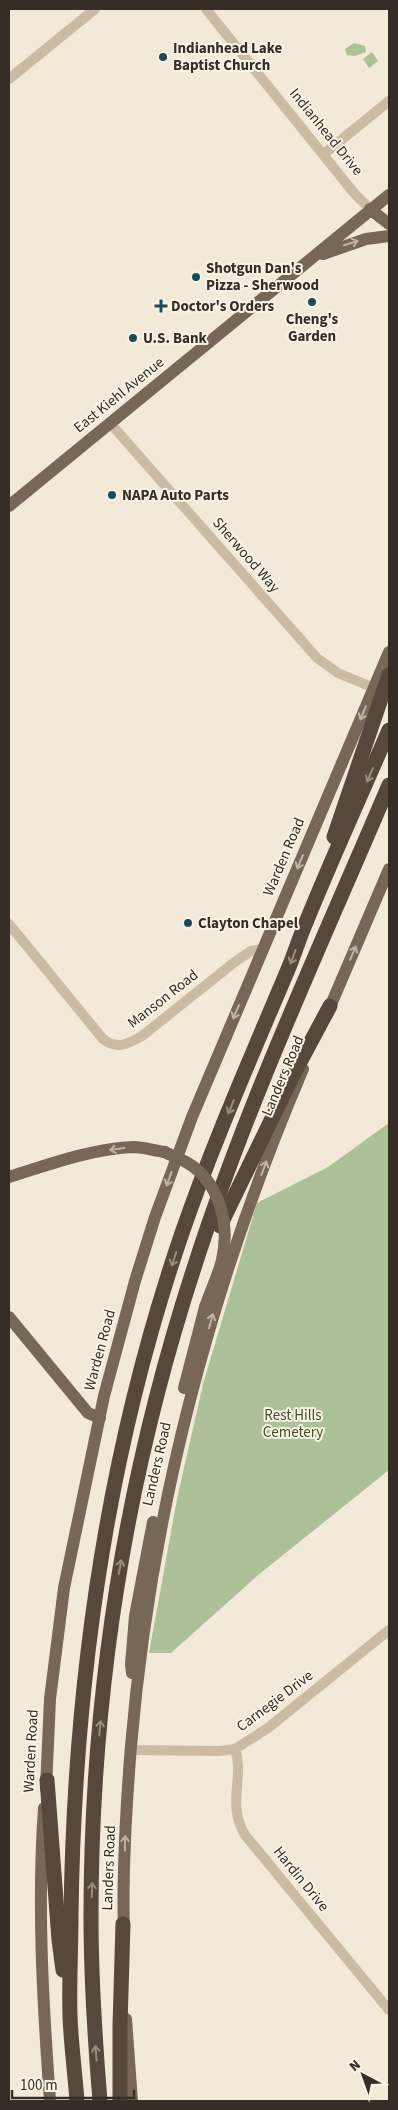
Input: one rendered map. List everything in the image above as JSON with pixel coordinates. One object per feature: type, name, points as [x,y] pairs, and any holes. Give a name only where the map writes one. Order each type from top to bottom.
[{"type":"highway","points":[[306,922],[353,776],[389,675]]},
{"type":"highway","points":[[70,2016],[73,1823],[82,1695],[100,1565],[117,1476],[147,1350],[182,1234],[210,1158],[306,922],[389,730]]},
{"type":"highway","points":[[100,2101],[93,2001],[91,1916],[97,1757],[105,1674],[119,1573],[138,1475],[157,1393],[194,1267],[235,1152],[389,786]]},
{"type":"highway","points":[[194,1267],[212,1244],[233,1194],[330,1006]]},
{"type":"highway","points":[[47,1780],[59,1940],[70,2016],[76,2101]]},
{"type":"highway","points":[[120,2101],[123,1924]]},
{"type":"main road","name":"East Kiehl Avenue","points":[[9,506],[389,195]]},
{"type":"main road","name":"Indianhead Drive","points":[[370,209],[389,224]]},
{"type":"main road","points":[[314,257],[366,239],[389,236]]},
{"type":"main road","name":"Warden Road","points":[[50,2101],[42,2003],[40,1882],[50,1699],[64,1588],[100,1418],[134,1281],[155,1217],[192,1117],[389,652]]},
{"type":"main road","name":"Landers Road","points":[[132,2101],[123,1924],[126,1825],[135,1703],[168,1487],[194,1384],[221,1289],[248,1207],[288,1105],[389,869]]},
{"type":"main road","points":[[9,1177],[47,1165],[116,1148],[137,1147],[165,1152],[187,1162],[210,1186],[222,1208],[226,1236],[222,1262],[204,1307],[146,1558],[136,1616],[131,1664],[135,1703]]},
{"type":"main road","points":[[9,1317],[88,1413],[100,1418]]},
{"type":"street","points":[[9,79],[95,9]]},
{"type":"street","name":"Indianhead Drive","points":[[206,9],[370,209]]},
{"type":"street","points":[[324,154],[389,101]]},
{"type":"street","name":"Sherwood Way","points":[[110,423],[317,658],[338,673],[374,688]]},
{"type":"street","name":"Manson Road","points":[[9,924],[103,1039],[115,1046],[128,1044],[142,1036],[251,950],[263,949]]},
{"type":"street","name":"Carnegie Drive","points":[[131,1750],[220,1751],[235,1749],[268,1728],[389,1630]]},
{"type":"street","name":"Hardin Drive","points":[[235,1749],[238,1761],[235,1809],[245,1835],[389,2010]]},
{"type":"green space","points":[[354,43],[365,46],[366,52],[355,56],[347,55],[345,49]]},
{"type":"green space","points":[[372,52],[378,61],[369,68],[363,59]]},
{"type":"green space","name":"Rest Hills Cemetery","points":[[389,1123],[389,1470],[257,1576],[171,1653],[149,1653],[177,1499],[203,1384],[257,1203],[328,1167]]},
{"type":"place","name":"Indianhead Lake Baptist Church","points":[[163,57]]},
{"type":"place","name":"Shotgun Dan's Pizza - Sherwood","points":[[196,277]]},
{"type":"place","name":"Cheng's Garden","points":[[312,302]]},
{"type":"place","name":"Doctor's Orders","points":[[161,306]]},
{"type":"place","name":"U.S. Bank","points":[[133,338]]},
{"type":"place","name":"NAPA Auto Parts","points":[[112,495]]},
{"type":"place","name":"Clayton Chapel","points":[[188,923]]}]
